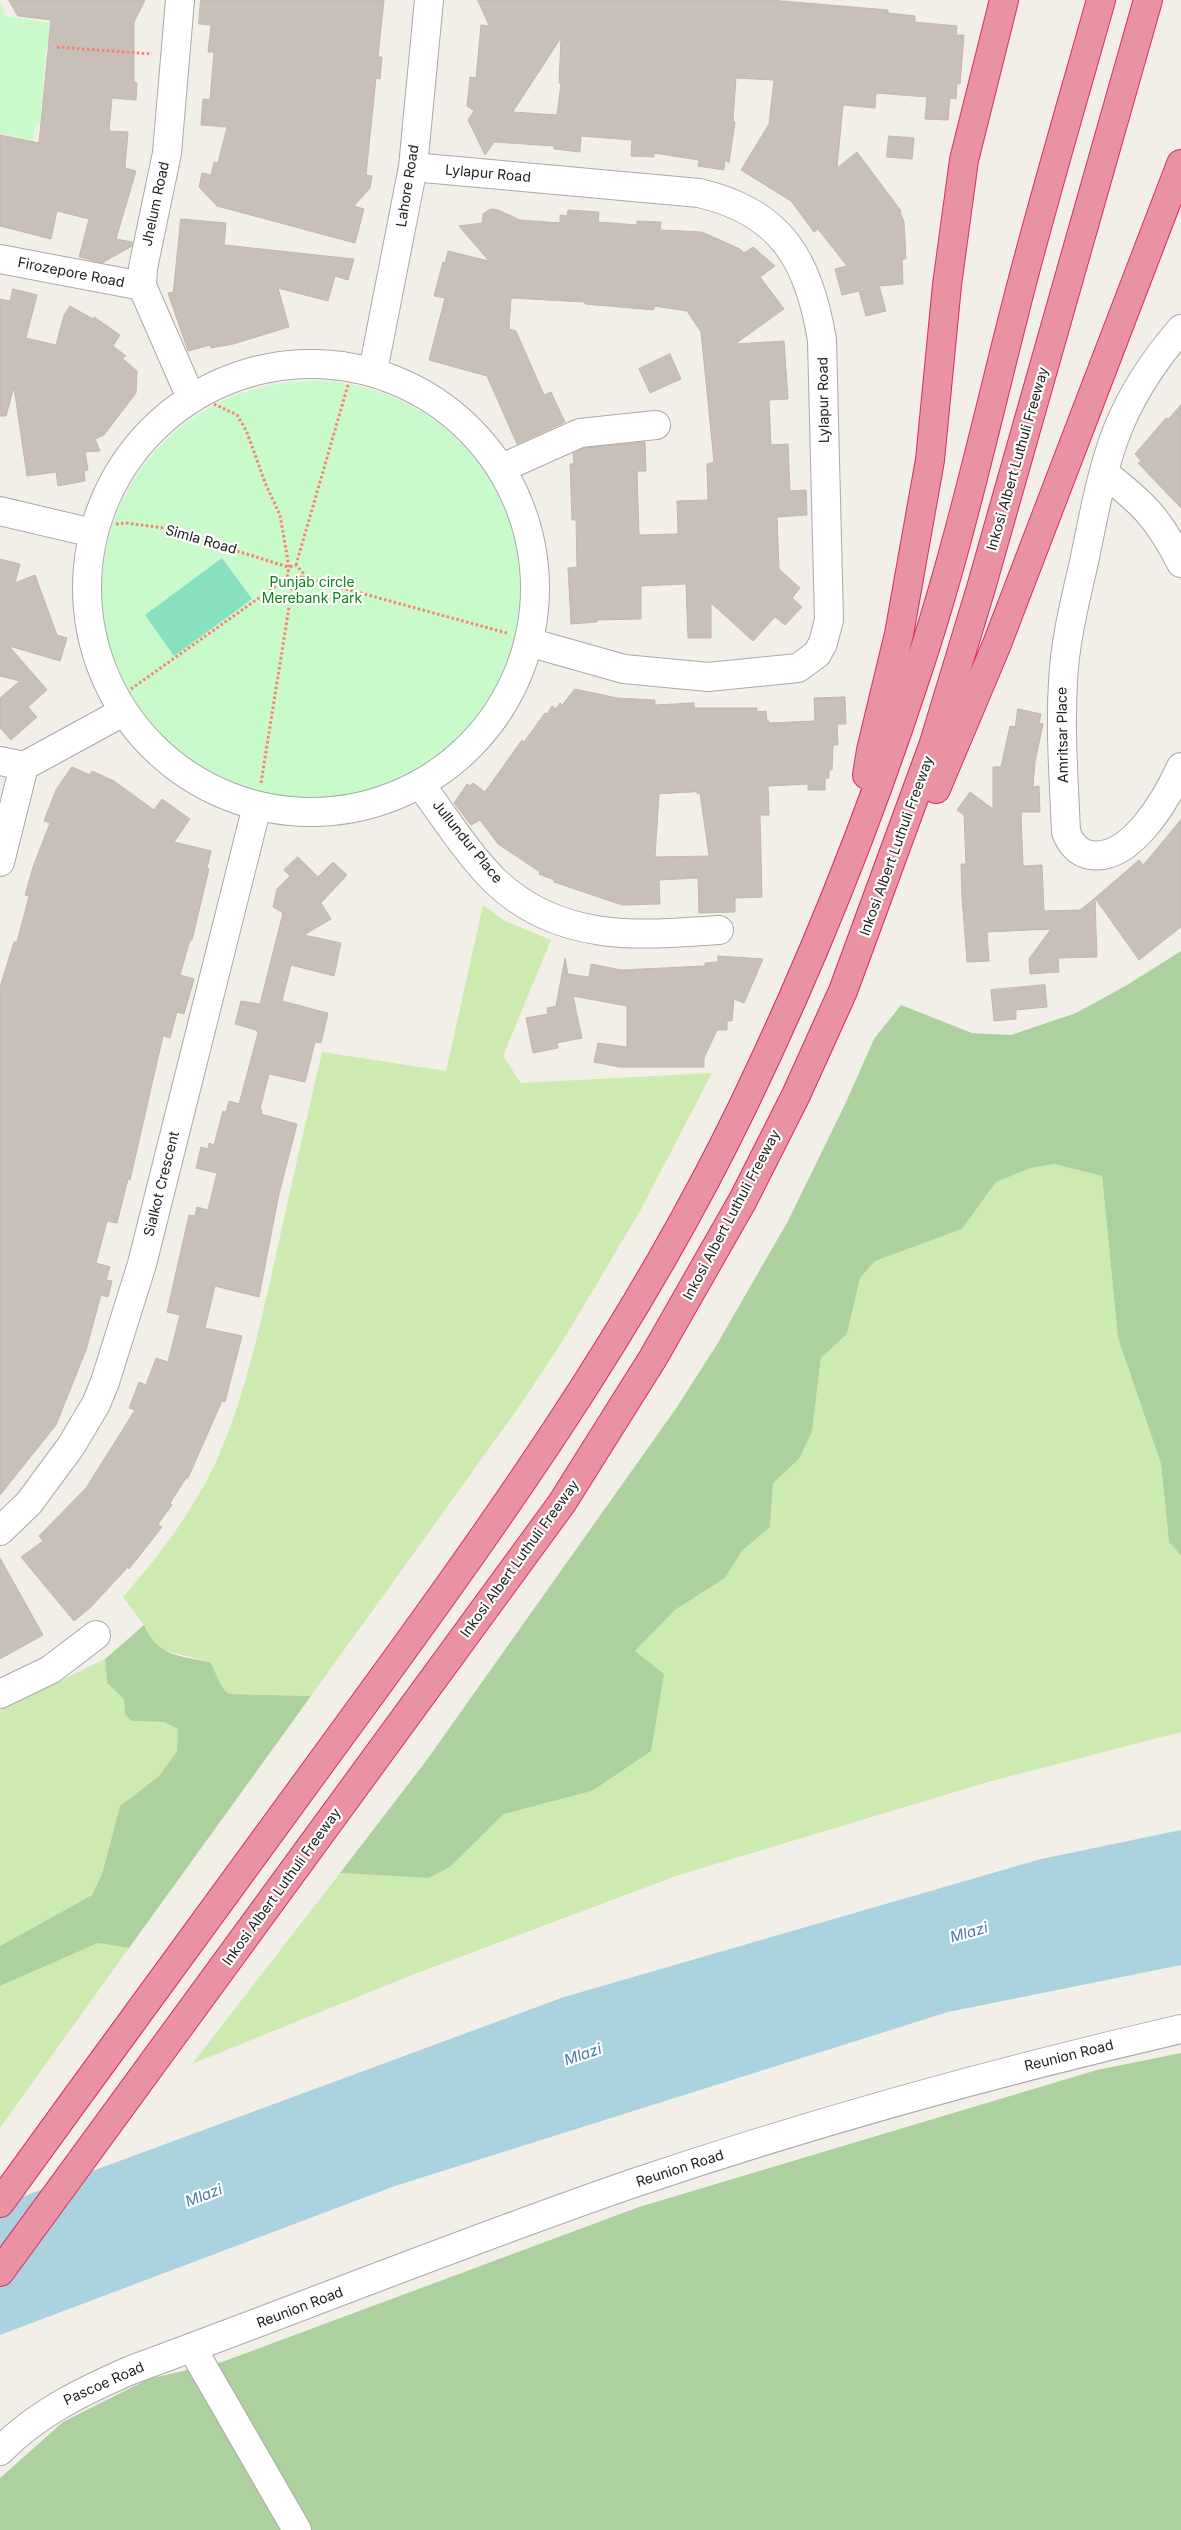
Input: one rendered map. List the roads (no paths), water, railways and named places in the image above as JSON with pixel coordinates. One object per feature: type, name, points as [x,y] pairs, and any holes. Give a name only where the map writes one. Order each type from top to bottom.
[{"type":"highway","points":[[857,841],[871,750],[898,634],[930,460],[947,285],[964,160],[1004,0]]},
{"type":"highway","points":[[0,2203],[511,1500],[619,1334],[691,1209],[742,1108],[782,1023],[857,841],[926,645],[962,517],[1031,247],[1101,0]]},
{"type":"highway","name":"Inkosi Albert Luthuli Freeway","points":[[0,2272],[562,1503],[653,1358],[743,1200],[796,1095],[843,991],[934,746],[984,579],[1148,0]]},
{"type":"highway","points":[[843,991],[927,810],[997,644],[1181,164]]},
{"type":"street","name":"Jhelum Road","points":[[180,0],[167,153],[143,268],[142,286],[191,398]]},
{"type":"street","name":"Lahore Road","points":[[363,369],[413,167],[429,0]]},
{"type":"street","name":"Lylapur Road","points":[[413,167],[699,193],[719,197],[757,216],[775,229],[786,242],[804,270],[818,317],[822,340],[829,620],[823,643],[817,654],[808,663],[788,670],[708,677],[624,669],[528,642]]},
{"type":"street","name":"Firozepore Road","points":[[0,259],[142,286]]},
{"type":"street","name":"Amritsar Place","points":[[1181,329],[1164,348],[1126,410],[1116,432],[1104,473],[1065,655],[1061,725],[1066,832],[1068,839],[1080,852],[1094,855],[1110,853],[1125,844],[1148,822],[1158,809],[1181,767]]},
{"type":"street","points":[[319,363],[363,369],[426,394],[451,411],[473,431],[502,468],[522,508],[531,537],[536,567],[536,598],[525,658],[508,696],[484,732],[453,761],[420,784],[388,799],[356,808],[323,812],[290,812],[257,806],[225,796],[194,780],[166,760],[141,736],[123,712],[106,682],[95,654],[86,594],[88,563],[102,529],[104,501],[120,470],[140,443],[158,424],[191,398],[221,382],[253,371],[286,365],[319,363]]},
{"type":"street","points":[[502,468],[580,433],[656,425]]},
{"type":"street","points":[[1104,473],[1139,500],[1152,515],[1163,529],[1181,564]]},
{"type":"street","points":[[0,511],[102,529]]},
{"type":"street","points":[[0,862],[12,764],[123,712]]},
{"type":"street","name":"Jullundur Place","points":[[420,784],[494,880],[541,914],[572,925],[599,931],[635,934],[719,930]]},
{"type":"street","name":"Sialkot Crescent","points":[[0,1531],[29,1504],[71,1446],[96,1404],[106,1382],[142,1264],[257,806]]},
{"type":"street","points":[[0,1694],[50,1670],[96,1635]]},
{"type":"street","name":"Reunion Road","points":[[192,2348],[648,2179],[804,2129],[959,2084],[1181,2029]]},
{"type":"street","points":[[192,2348],[297,2530]]},
{"type":"street","name":"Pascoe Road","points":[[0,2452],[42,2415],[78,2393],[192,2348]]},
{"type":"water","name":"Mlazi","points":[[1181,1830],[1181,1965],[948,2012],[395,2186],[0,2335],[0,2205],[564,1997],[1041,1859]]},
{"type":"park label","name":"Punjab circle Merebank Park","points":[[312,592]]}]
